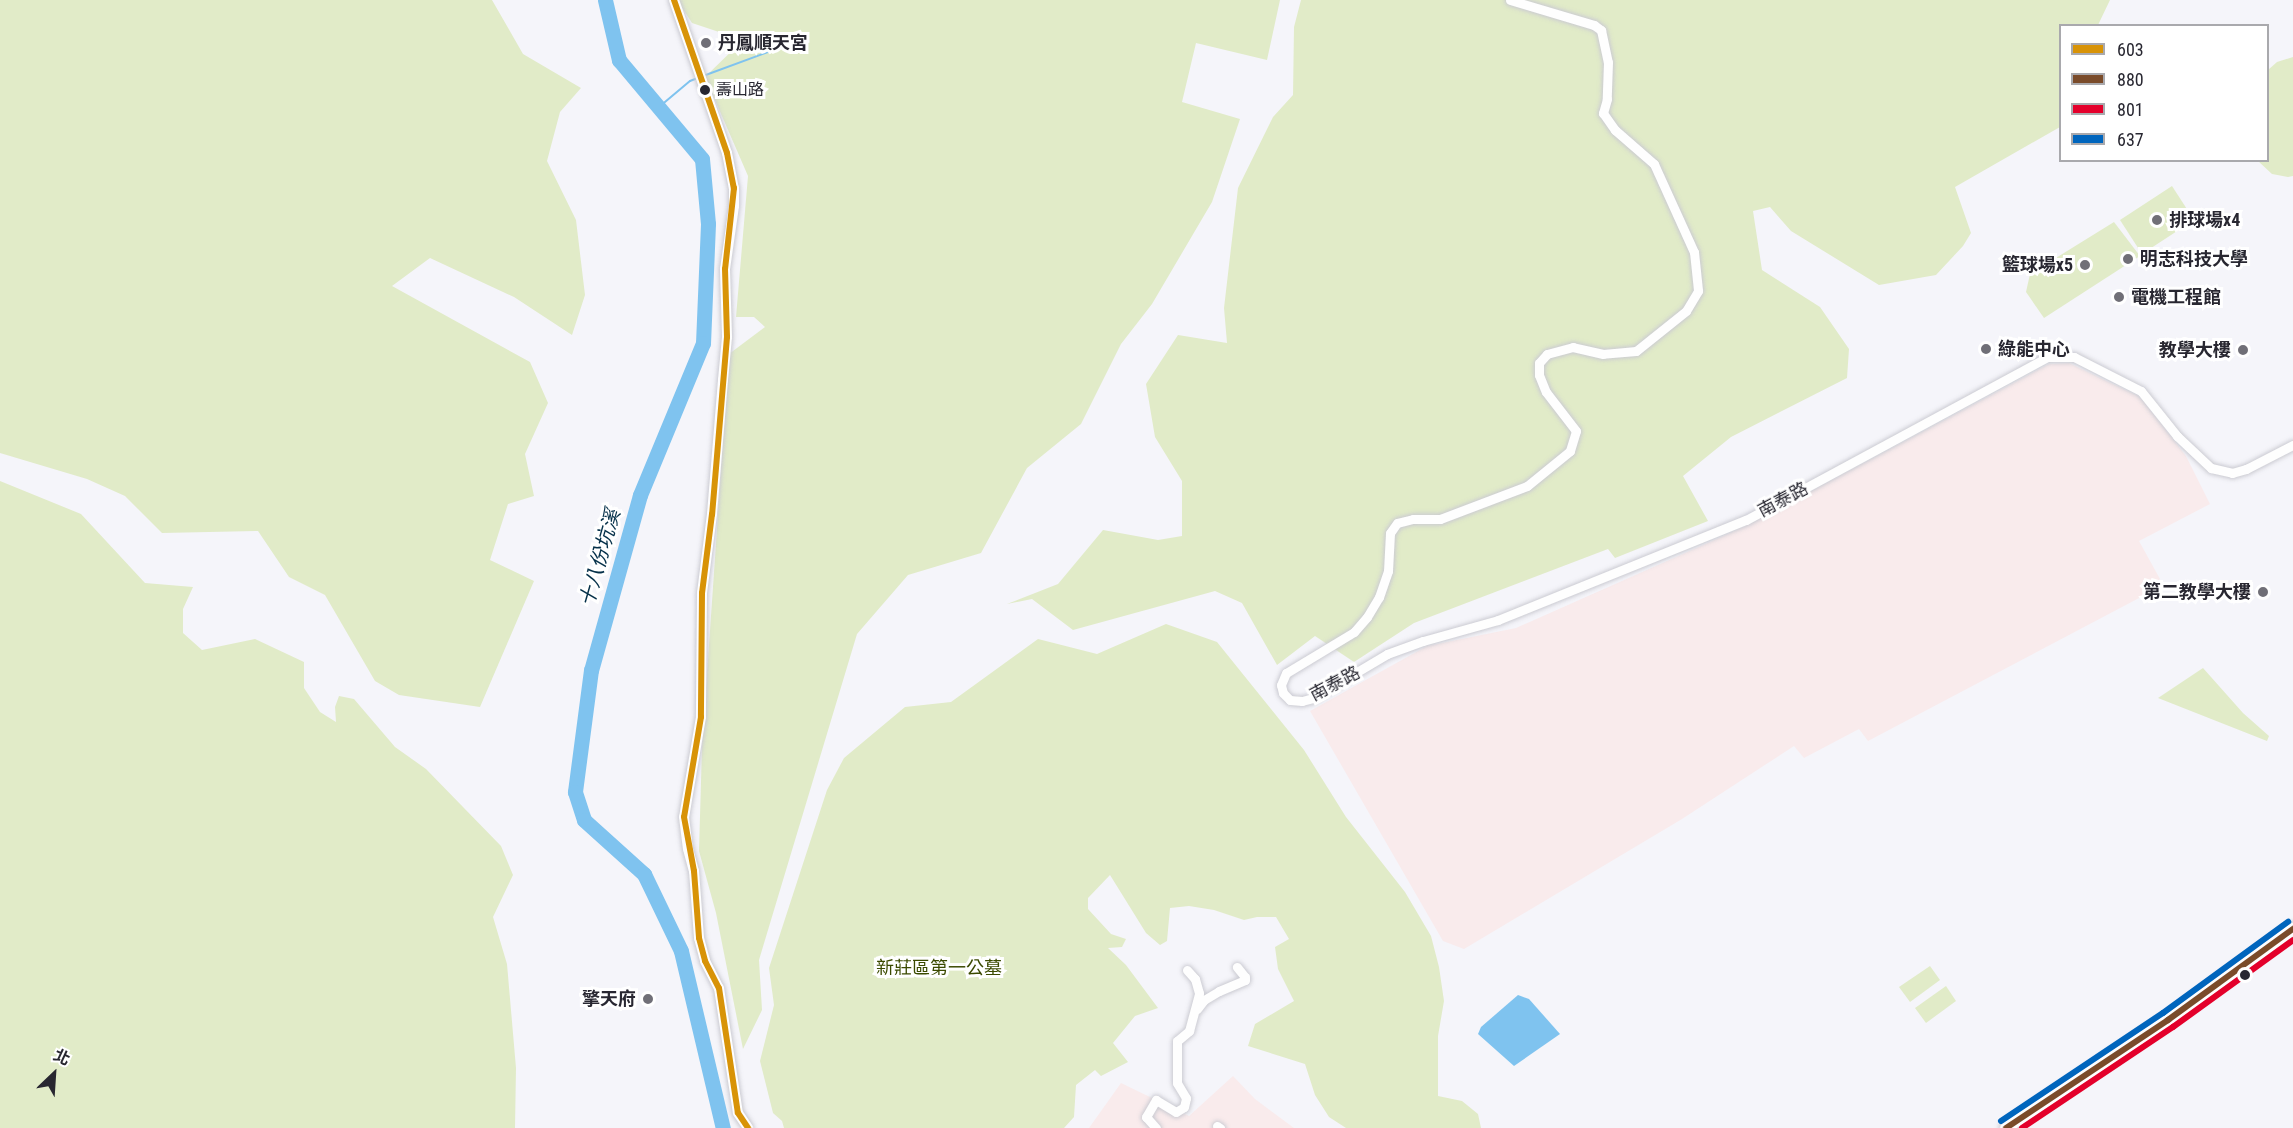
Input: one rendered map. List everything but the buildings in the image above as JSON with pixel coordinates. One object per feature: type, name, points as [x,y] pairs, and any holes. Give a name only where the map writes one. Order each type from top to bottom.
[{"type":"main road","points":[[2006,1128],[2168,1020],[2293,929]]},
{"type":"street","points":[[674,0],[716,122],[734,188],[734,206],[725,269],[727,338],[712,514],[702,593],[699,736],[684,817],[688,849],[694,871],[699,938],[705,961],[719,988],[738,1113],[747,1128]]},
{"type":"street","name":"南泰路","points":[[1510,0],[1594,25],[1601,30],[1608,62],[1607,99],[1603,113],[1615,130],[1654,164],[1694,252],[1698,291],[1686,311],[1636,351],[1603,354],[1573,347],[1547,354],[1539,363],[1539,375],[1546,392],[1576,431],[1570,451],[1527,486],[1440,519],[1413,519],[1397,523],[1390,533],[1388,571],[1379,597],[1368,617],[1354,632],[1286,673],[1281,685],[1283,693],[1290,700],[1302,701],[1313,698],[1388,654],[1423,641],[1498,620],[1746,520],[2047,357],[2074,357],[2141,391],[2177,436],[2211,468],[2232,472],[2246,469],[2293,445]]},
{"type":"street","points":[[1194,1014],[1204,1000],[1245,980],[1245,976],[1237,967]]},
{"type":"street","points":[[1156,1128],[1146,1117],[1156,1100],[1176,1112],[1184,1107],[1186,1098],[1177,1083],[1177,1041],[1189,1030],[1199,993],[1195,979],[1187,970]]},
{"type":"shaded area","points":[[2069,363],[2138,396],[2144,402],[2186,456],[2210,504],[2139,541],[2160,579],[2141,597],[1868,741],[1859,729],[1804,758],[1794,746],[1682,819],[1464,949],[1443,941],[1310,711],[1427,646],[1516,628],[1748,525],[2049,364]]},
{"type":"shaded area","points":[[1233,1076],[1255,1099],[1294,1128],[1089,1128],[1121,1083],[1189,1116]]},
{"type":"green space","points":[[0,0],[492,0],[523,54],[581,88],[560,112],[547,161],[576,220],[585,295],[572,335],[514,297],[430,258],[392,286],[530,362],[548,403],[525,454],[534,496],[508,504],[490,560],[534,581],[480,707],[399,695],[375,681],[325,595],[289,577],[258,531],[162,533],[125,496],[87,479],[0,453]]},
{"type":"green space","points":[[677,0],[1280,0],[1267,60],[1196,43],[1182,102],[1240,119],[1212,202],[1152,304],[1121,344],[1081,424],[1027,468],[981,553],[908,575],[857,634],[759,960],[762,1010],[743,1049],[716,913],[699,851],[702,747],[729,354],[765,327],[754,317],[736,317],[748,176],[705,77],[743,40],[692,23]]},
{"type":"green space","points":[[1301,0],[2110,0],[2098,24],[2059,24],[2059,128],[1955,187],[1971,233],[1963,246],[1936,275],[1879,285],[1791,231],[1770,207],[1753,211],[1762,270],[1820,307],[1849,349],[1847,378],[1731,437],[1683,476],[1708,521],[1615,558],[1608,549],[1414,623],[1354,662],[1315,636],[1277,665],[1242,603],[1215,591],[1073,630],[1032,599],[1007,604],[1058,584],[1103,530],[1158,540],[1182,536],[1182,481],[1155,437],[1146,384],[1178,335],[1227,343],[1224,308],[1238,188],[1273,117],[1293,95],[1294,27]]},
{"type":"green space","points":[[2293,57],[2293,176],[2288,177],[2272,174],[2259,162],[2269,162],[2269,69],[2277,62]]},
{"type":"green space","name":"排球場x4","points":[[2172,186],[2194,220],[2142,254],[2120,220]]},
{"type":"green space","name":"籃球場x5","points":[[2114,222],[2140,256],[2044,318],[2026,292],[2030,274]]},
{"type":"green space","points":[[0,481],[81,514],[145,583],[193,587],[183,609],[183,633],[202,650],[255,639],[304,662],[304,688],[320,712],[336,722],[335,707],[339,696],[354,699],[395,747],[426,769],[501,846],[513,875],[493,917],[507,964],[516,1068],[515,1128],[0,1128]]},
{"type":"green space","name":"新莊區第一公墓","points":[[1166,624],[1217,642],[1304,750],[1346,817],[1405,892],[1431,936],[1439,967],[1444,1001],[1438,1036],[1438,1096],[1462,1101],[1478,1114],[1481,1128],[1346,1128],[1329,1117],[1315,1095],[1305,1064],[1248,1046],[1255,1024],[1294,1001],[1278,969],[1275,947],[1289,939],[1276,917],[1244,920],[1214,910],[1189,906],[1170,908],[1167,941],[1160,945],[1146,933],[1110,875],[1088,898],[1088,909],[1111,934],[1126,939],[1122,947],[1108,948],[1126,965],[1158,1008],[1135,1016],[1113,1043],[1128,1062],[1101,1076],[1095,1070],[1076,1085],[1074,1117],[1064,1128],[784,1128],[782,1121],[773,1113],[760,1061],[774,1005],[769,968],[827,790],[844,758],[905,707],[951,702],[1038,639],[1097,654]]},
{"type":"green space","points":[[2203,668],[2243,713],[2269,736],[2267,741],[2158,698]]},
{"type":"green space","points":[[1930,966],[1940,980],[1910,1002],[1899,987]]},
{"type":"green space","points":[[1946,986],[1956,1001],[1926,1023],[1915,1008]]},
{"type":"water","points":[[1518,995],[1529,999],[1560,1034],[1514,1066],[1478,1034],[1481,1027]]},
{"type":"waterway","name":"十八份坑溪","points":[[605,0],[619,60],[702,159],[708,224],[703,343],[640,495],[591,670],[575,792],[584,820],[644,874],[681,951],[723,1128]]},
{"type":"waterway","points":[[703,76],[771,51]]},
{"type":"waterway","points":[[659,107],[690,81],[698,78]]},
{"type":"transit line","name":"603","points":[[674,0],[727,153],[734,188],[725,269],[727,337],[712,514],[702,593],[701,717],[684,817],[694,871],[699,938],[705,961],[719,988],[738,1113],[748,1128]]},
{"type":"transit line","name":"637","points":[[2001,1121],[2163,1013],[2288,922]]},
{"type":"transit line","name":"880","points":[[2006,1128],[2168,1020],[2293,929]]},
{"type":"transit line","name":"801","points":[[2022,1128],[2173,1027],[2293,940]]},
{"type":"place","name":"丹鳳順天宮","points":[[706,43]]},
{"type":"place","name":"壽山路","points":[[705,90]]},
{"type":"place","name":"排球場x4","points":[[2157,220]]},
{"type":"place","name":"明志科技大學","points":[[2128,259]]},
{"type":"place","name":"籃球場x5","points":[[2085,265]]},
{"type":"place","name":"電機工程館","points":[[2119,297]]},
{"type":"place","name":"綠能中心","points":[[1986,349]]},
{"type":"place","name":"教學大樓","points":[[2243,350]]},
{"type":"place","name":"第二教學大樓","points":[[2263,592]]},
{"type":"place","name":"擎天府","points":[[648,999]]}]
